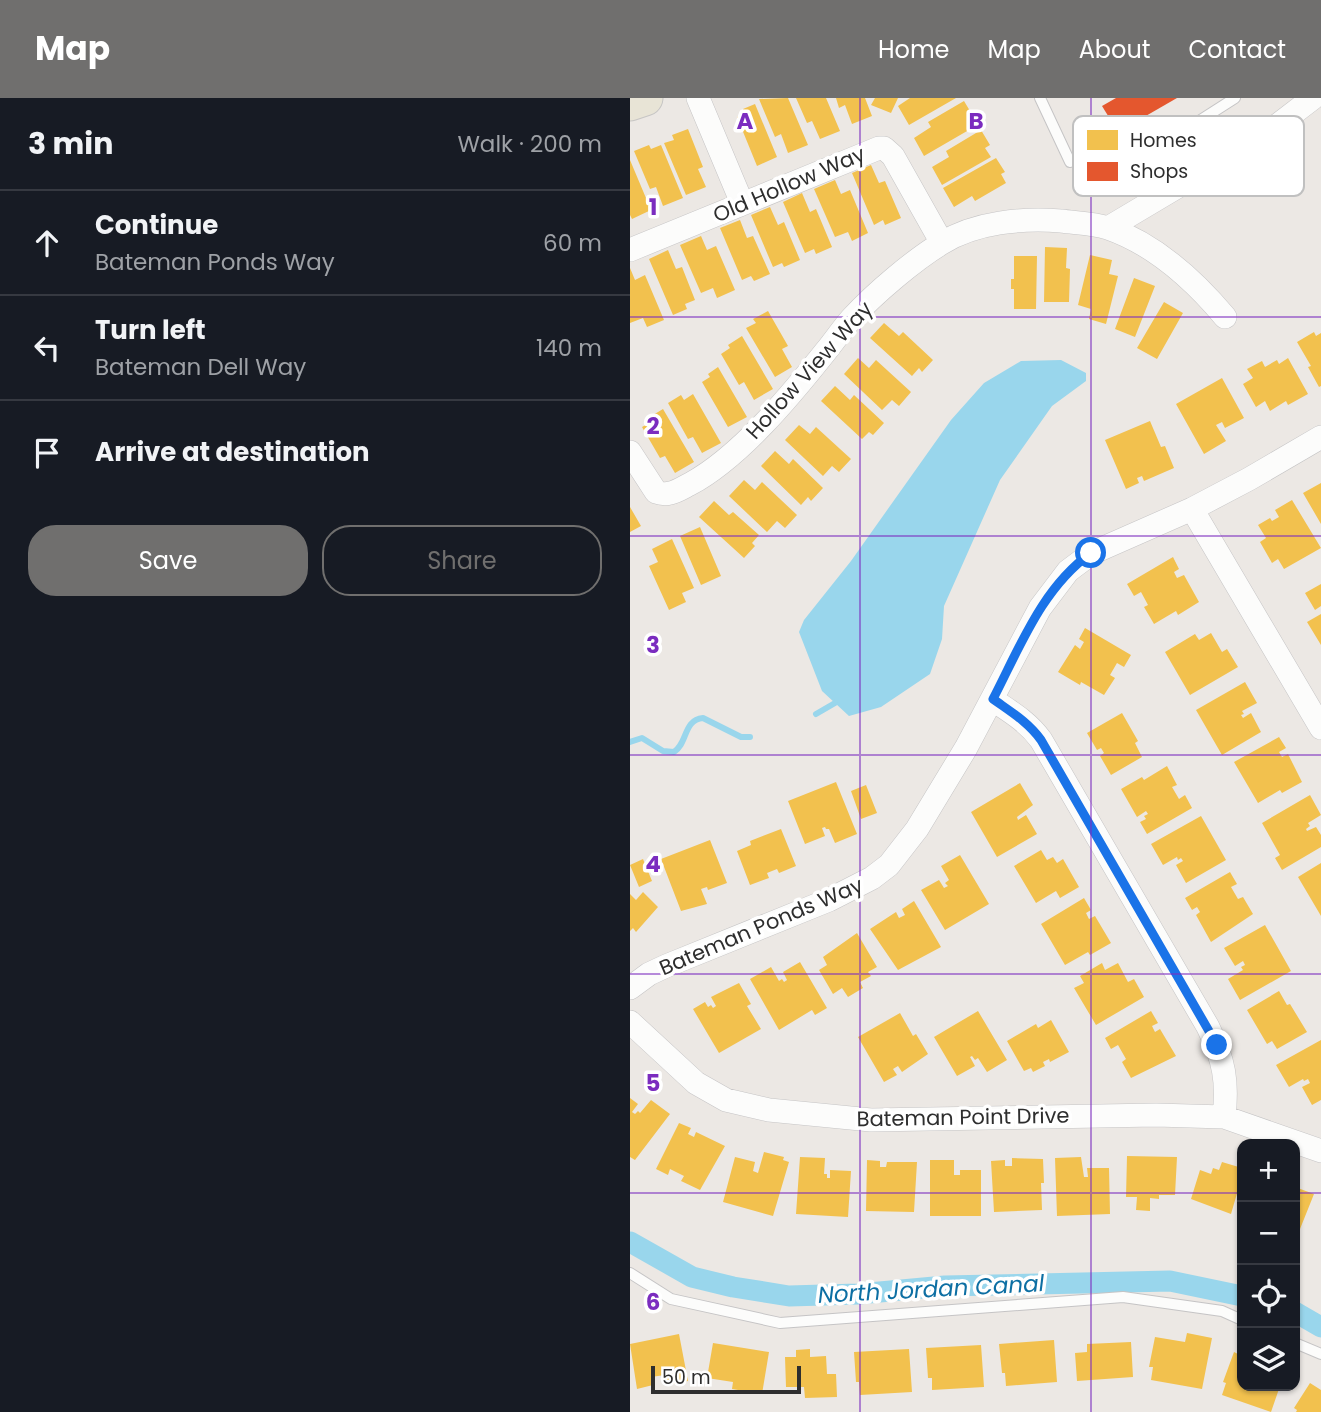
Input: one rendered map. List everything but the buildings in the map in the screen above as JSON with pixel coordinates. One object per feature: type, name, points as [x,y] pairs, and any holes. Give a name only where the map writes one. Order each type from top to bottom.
[{"type":"main road","points":[[630,103],[645,98]]},
{"type":"street","points":[[698,98],[742,203]]},
{"type":"street","points":[[1289,116],[1312,98]]},
{"type":"street","name":"Old Hollow Way","points":[[630,250],[873,149],[884,148],[892,156],[942,243]]},
{"type":"street","points":[[1108,228],[1160,196]]},
{"type":"street","name":"Hollow View Way","points":[[630,452],[652,487],[661,494],[668,495],[712,470],[748,438],[806,376],[852,318],[886,287],[942,243],[990,225],[1018,221],[1051,221],[1108,228],[1151,250],[1178,270],[1196,285],[1225,317]]},
{"type":"street","name":"Bateman Ponds Way","points":[[630,988],[666,966],[829,900],[872,878],[889,865],[917,829],[993,699],[1040,608],[1068,571],[1111,542],[1192,509],[1321,438]]},
{"type":"street","points":[[1192,509],[1321,728]]},
{"type":"street","points":[[993,699],[1020,717],[1041,740],[1208,1027],[1222,1061],[1226,1082],[1224,1117]]},
{"type":"street","name":"Bateman Point Drive","points":[[630,1022],[696,1083],[726,1100],[769,1110],[871,1120],[1156,1115],[1224,1117],[1321,1151]]},
{"type":"lane","points":[[1040,98],[1070,162],[1073,161]]},
{"type":"lane","points":[[1207,116],[1235,98]]},
{"type":"lane","points":[[630,1273],[671,1299],[780,1324],[1123,1297],[1222,1311],[1237,1318]]},
{"type":"lane","points":[[1300,1345],[1321,1354]]},
{"type":"water","points":[[1061,360],[1086,373],[1086,381],[1052,406],[1000,480],[944,606],[942,639],[930,674],[881,707],[849,716],[822,691],[799,632],[804,620],[851,561],[951,420],[984,383],[1021,361]]},
{"type":"waterway","points":[[816,714],[835,703]]},
{"type":"waterway","points":[[630,742],[642,738],[663,751],[674,752],[692,723],[703,718],[741,737],[750,737]]},
{"type":"waterway","name":"North Jordan Canal","points":[[630,1242],[692,1277],[789,1296],[858,1294],[945,1286],[1170,1281],[1237,1295]]},
{"type":"waterway","name":"North Jordan Canal","points":[[1300,1315],[1321,1327]]},
{"type":"route","points":[[1091,553],[1068,571],[1053,588],[993,699],[1020,717],[1041,740],[1217,1045]]}]
